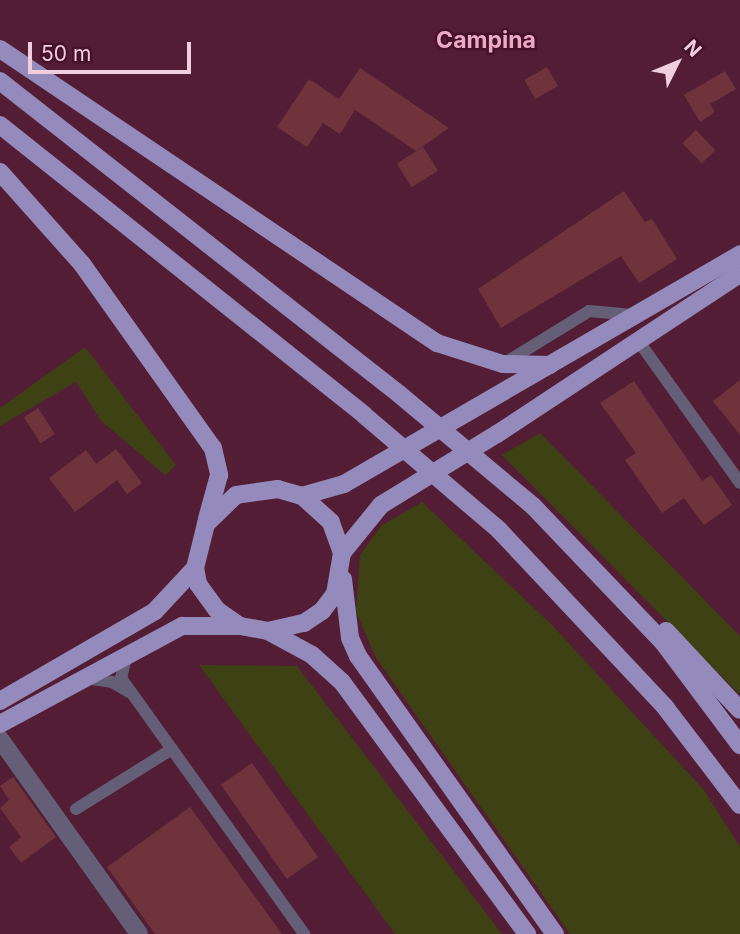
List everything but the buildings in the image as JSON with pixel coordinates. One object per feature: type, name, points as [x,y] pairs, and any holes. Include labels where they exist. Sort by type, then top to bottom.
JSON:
[{"type":"main road","points":[[0,49],[437,343],[503,364],[551,365]]},
{"type":"main road","points":[[0,81],[399,394],[533,506],[614,587],[663,642],[740,745]]},
{"type":"main road","points":[[0,125],[364,415],[499,530],[665,707],[740,805]]},
{"type":"main road","points":[[0,172],[82,264],[213,448],[219,475],[195,569],[206,598],[240,626]]},
{"type":"main road","points":[[199,545],[206,524],[236,495],[268,489],[302,496],[344,484],[740,254]]},
{"type":"main road","points":[[342,553],[381,505],[497,434],[637,339],[740,274]]},
{"type":"main road","points":[[302,496],[331,522],[342,553],[350,638],[358,656],[555,934]]},
{"type":"main road","points":[[0,701],[155,611],[195,569]]},
{"type":"main road","points":[[268,631],[304,623],[322,611],[342,573]]},
{"type":"main road","points":[[614,587],[664,628],[740,710]]},
{"type":"main road","points":[[0,724],[129,651],[182,626],[240,626],[268,631],[312,655],[342,682],[527,934]]},
{"type":"street","points":[[0,739],[139,934]]},
{"type":"lane","points":[[503,364],[589,310],[633,315]]},
{"type":"lane","points":[[637,339],[740,483]]},
{"type":"lane","points":[[129,651],[121,678],[304,934]]},
{"type":"lane","points":[[82,678],[112,682],[132,694]]},
{"type":"lane","points":[[76,809],[172,749]]},
{"type":"green space","points":[[85,347],[176,465],[165,475],[101,421],[76,382],[0,426],[0,408]]},
{"type":"green space","points":[[540,433],[740,636],[740,695],[502,455]]},
{"type":"green space","points":[[422,502],[552,625],[704,790],[740,847],[740,934],[570,934],[376,658],[356,612],[360,555],[382,525]]},
{"type":"green space","points":[[199,665],[297,666],[502,934],[395,934]]},
{"type":"district","name":"Campina","points":[[486,40]]}]
